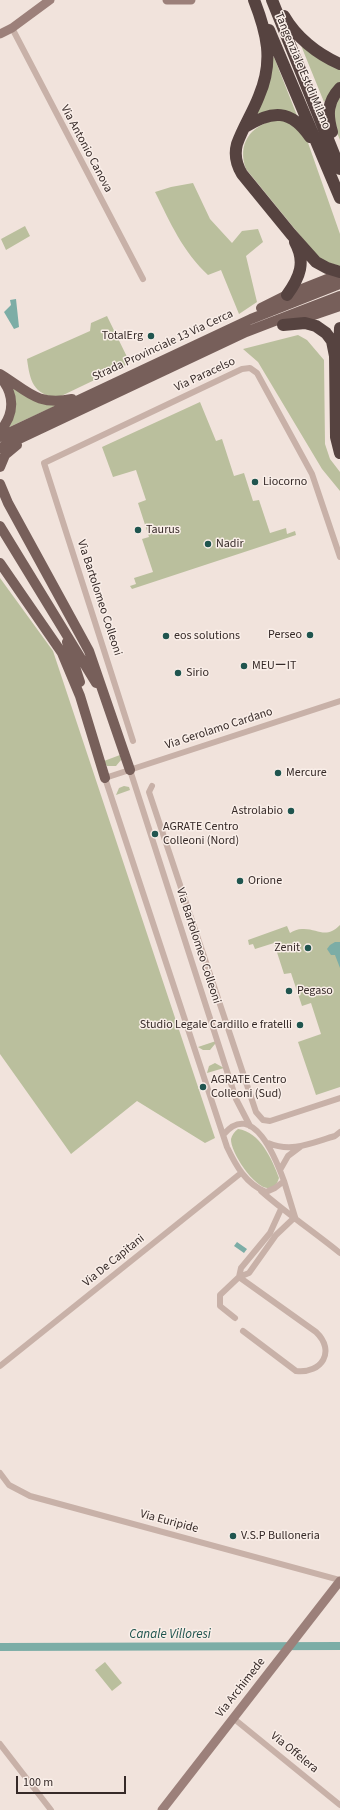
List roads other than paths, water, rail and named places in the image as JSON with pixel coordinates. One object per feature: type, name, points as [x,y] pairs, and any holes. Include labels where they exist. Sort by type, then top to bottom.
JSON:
[{"type":"highway","points":[[255,0],[265,27],[267,42],[266,72],[259,96],[236,148],[237,164],[242,174],[290,234],[318,264],[340,273]]},
{"type":"highway","name":"Tangenziale Est di Milano","points":[[255,0],[340,198]]},
{"type":"highway","points":[[273,0],[290,25],[303,39],[320,54],[340,64]]},
{"type":"highway","name":"Tangenziale Est di Milano","points":[[273,0],[340,169]]},
{"type":"highway","points":[[340,88],[332,99],[328,116],[340,154]]},
{"type":"highway","points":[[245,127],[261,118],[271,115],[285,116],[297,122],[312,140],[334,182]]},
{"type":"highway","points":[[287,295],[298,279],[302,264],[299,250],[290,234]]},
{"type":"highway","points":[[283,325],[301,323],[311,324],[323,330],[332,340],[335,356],[336,437],[340,453]]},
{"type":"highway","points":[[340,328],[340,401]]},
{"type":"main road","points":[[215,336],[287,295],[340,273]]},
{"type":"main road","name":"Strada Provinciale 13 Via Cerca","points":[[0,437],[272,310],[340,284]]},
{"type":"main road","name":"Strada Provinciale 13 Via Cerca","points":[[0,448],[246,332],[340,296]]},
{"type":"main road","points":[[199,354],[340,306]]},
{"type":"main road","points":[[0,374],[41,400],[58,402],[88,396]]},
{"type":"main road","points":[[0,377],[8,387],[12,401],[10,414],[0,431]]},
{"type":"main road","points":[[0,467],[8,451],[43,428]]},
{"type":"main road","points":[[0,484],[6,499],[92,656],[130,770]]},
{"type":"main road","points":[[0,526],[105,697]]},
{"type":"main road","points":[[0,563],[56,642],[80,696],[105,778]]},
{"type":"main road","points":[[57,619],[76,666],[79,679],[80,696]]},
{"type":"street","points":[[0,34],[12,28],[50,0]]},
{"type":"street","points":[[167,0],[191,0]]},
{"type":"street","name":"Via Antonio Canova","points":[[12,28],[143,279]]},
{"type":"street","name":"Via Paracelso","points":[[44,463],[242,369],[250,368],[257,373],[312,474],[340,557]]},
{"type":"street","name":"Via Bartolomeo Colleoni","points":[[44,463],[134,741]]},
{"type":"street","name":"Via Gerolamo Cardano","points":[[105,778],[340,701]]},
{"type":"street","name":"Via Bartolomeo Colleoni","points":[[130,770],[236,1099],[250,1126],[274,1153],[295,1217]]},
{"type":"street","points":[[105,778],[224,1134],[227,1147],[241,1173],[281,1209],[295,1217],[340,1253]]},
{"type":"street","name":"Via Bartolomeo Colleoni","points":[[152,786],[150,792],[152,799],[256,1112],[263,1120],[270,1121],[340,1098]]},
{"type":"street","points":[[224,1134],[229,1128],[238,1124],[242,1123],[250,1126]]},
{"type":"street","points":[[266,1143],[281,1148],[300,1147],[336,1136],[340,1132]]},
{"type":"street","points":[[280,1170],[288,1156],[300,1147]]},
{"type":"street","name":"Via De Capitani","points":[[0,1366],[241,1173]]},
{"type":"street","points":[[257,1188],[266,1192],[276,1188],[284,1181]]},
{"type":"street","points":[[240,1277],[241,1268],[270,1233],[281,1209]]},
{"type":"street","points":[[235,1318],[220,1306],[220,1295],[240,1277],[249,1273],[276,1235],[295,1217]]},
{"type":"street","points":[[240,1277],[316,1332],[323,1339],[326,1347],[326,1354],[318,1366],[311,1370],[304,1372],[296,1371],[243,1331]]},
{"type":"street","name":"Via Euripide","points":[[0,1474],[9,1485],[30,1496],[340,1580]]},
{"type":"street","name":"Via Archimede","points":[[162,1810],[340,1580]]},
{"type":"street","name":"Via Offelera","points":[[233,1718],[340,1805]]},
{"type":"street","points":[[0,1744],[52,1810]]},
{"type":"water","points":[[16,299],[19,327],[14,329],[4,312],[11,305],[10,300]]},
{"type":"water","points":[[335,942],[340,942],[340,968],[335,955],[331,955],[327,949]]},
{"type":"water","points":[[237,1242],[247,1249],[244,1253],[234,1246]]},
{"type":"waterway","name":"Canale Villoresi","points":[[0,1647],[340,1646]]},
{"type":"place","name":"TotalErg","points":[[151,336]]},
{"type":"place","name":"Liocorno","points":[[255,482]]},
{"type":"place","name":"Taurus","points":[[138,530]]},
{"type":"place","name":"Nadir","points":[[208,544]]},
{"type":"place","name":"Perseo","points":[[310,635]]},
{"type":"place","name":"eos solutions","points":[[166,636]]},
{"type":"place","name":"MEUーIT","points":[[244,666]]},
{"type":"place","name":"Sirio","points":[[178,673]]},
{"type":"place","name":"Mercure","points":[[278,773]]},
{"type":"place","name":"Astrolabio","points":[[291,811]]},
{"type":"place","name":"AGRATE Centro Colleoni (Nord)","points":[[155,834]]},
{"type":"place","name":"Orione","points":[[240,881]]},
{"type":"place","name":"Zenit","points":[[308,948]]},
{"type":"place","name":"Pegaso","points":[[289,991]]},
{"type":"place","name":"Studio Legale Cardillo e fratelli","points":[[300,1025]]},
{"type":"place","name":"AGRATE Centro Colleoni (Sud)","points":[[203,1087]]},
{"type":"place","name":"V.S.P Bulloneria","points":[[233,1536]]}]
